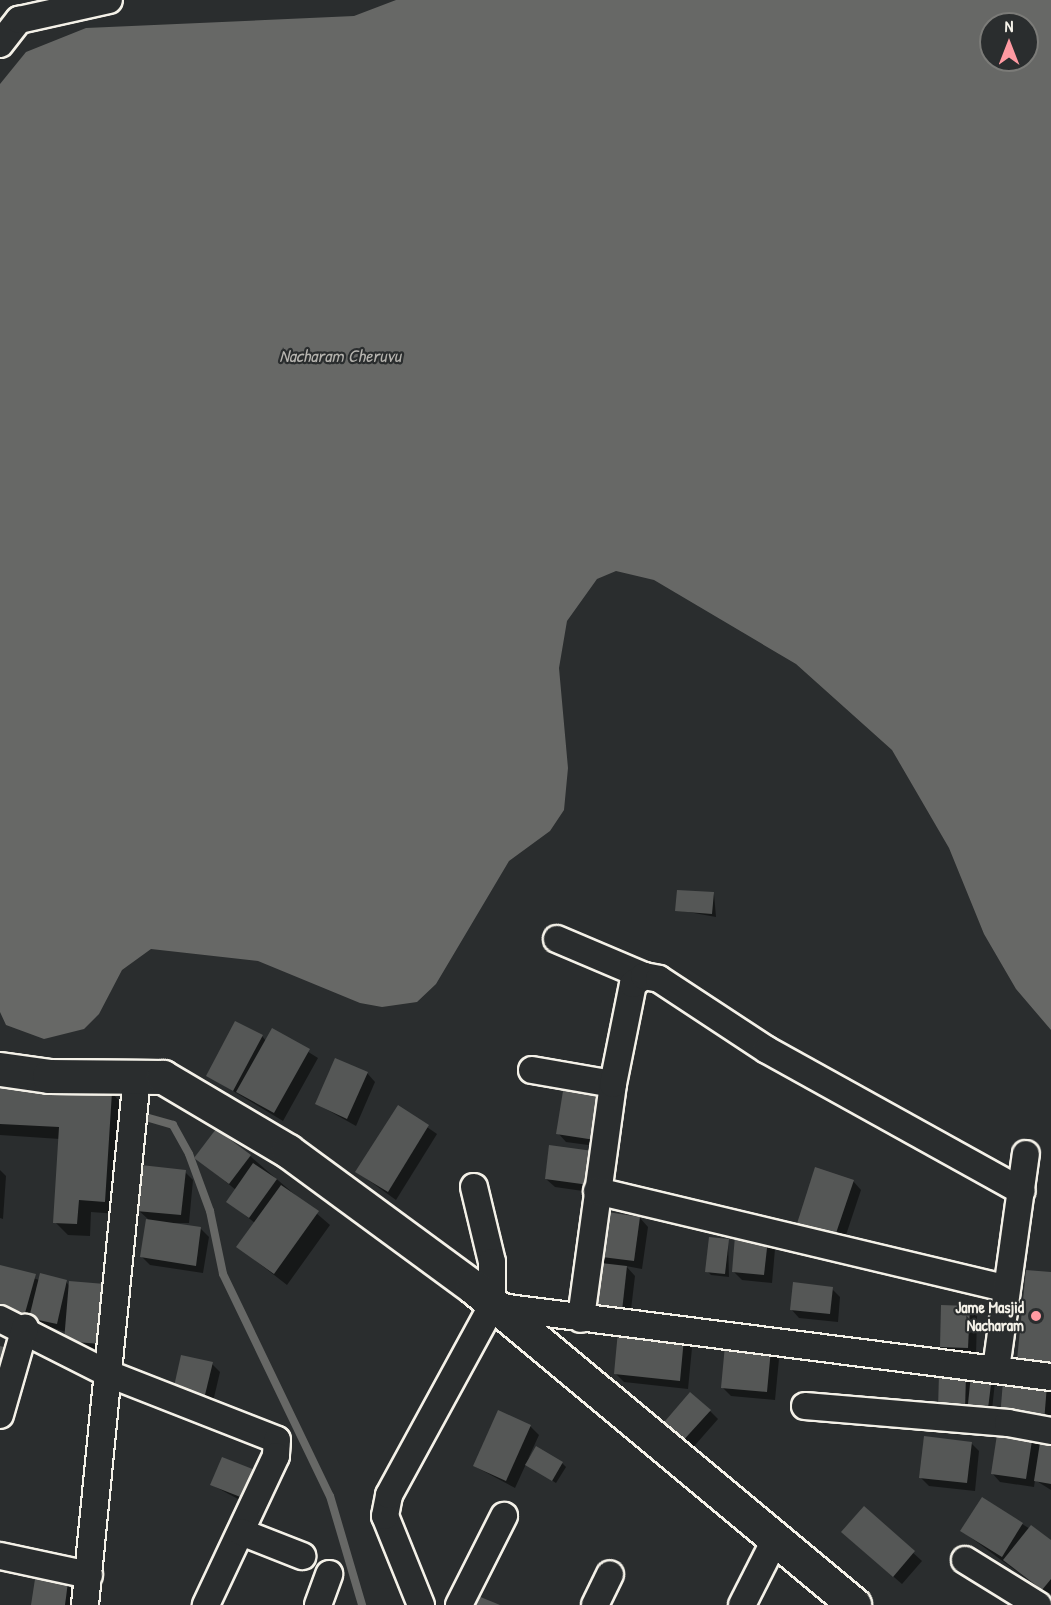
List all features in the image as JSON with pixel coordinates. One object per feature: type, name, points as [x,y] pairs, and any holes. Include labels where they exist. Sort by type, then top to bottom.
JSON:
[{"type":"street","points":[[0,44],[19,20],[109,0]]},
{"type":"street","points":[[557,939],[644,976],[658,979],[767,1050],[1021,1191]]},
{"type":"street","points":[[580,1319],[623,1013],[633,984],[644,976]]},
{"type":"street","points":[[0,1069],[163,1077],[288,1151],[492,1306],[774,1542],[854,1605]]},
{"type":"street","points":[[532,1070],[613,1084]]},
{"type":"street","points":[[85,1605],[137,1077]]},
{"type":"street","points":[[996,1369],[1004,1288],[1026,1154]]},
{"type":"street","points":[[421,1605],[385,1515],[389,1495],[492,1306],[492,1262],[474,1187]]},
{"type":"street","points":[[597,1191],[1004,1288]]},
{"type":"street","points":[[492,1306],[580,1319],[1051,1377]]},
{"type":"street","points":[[0,1319],[25,1328],[109,1374],[277,1440],[276,1456],[206,1605]]},
{"type":"street","points":[[0,1415],[25,1328]]},
{"type":"street","points":[[805,1406],[1008,1423],[1051,1431]]},
{"type":"street","points":[[459,1605],[504,1516]]},
{"type":"street","points":[[240,1532],[302,1556]]},
{"type":"street","points":[[742,1605],[774,1542]]},
{"type":"street","points":[[0,1556],[89,1575]]},
{"type":"street","points":[[965,1560],[1038,1605]]},
{"type":"street","points":[[318,1605],[329,1574]]},
{"type":"street","points":[[595,1605],[610,1574]]},
{"type":"water","name":"Nacharam Cheruvu","points":[[396,0],[1051,0],[1051,1030],[1016,989],[984,934],[949,848],[892,750],[796,664],[654,580],[616,571],[597,579],[567,621],[559,668],[568,768],[564,810],[550,831],[509,861],[436,984],[417,1002],[382,1007],[360,1003],[258,961],[151,949],[122,970],[99,1014],[84,1029],[44,1039],[6,1025],[0,1012],[0,84],[26,52],[86,28],[354,16]]},
{"type":"building","points":[[677,890],[714,892],[712,914],[675,911]]},
{"type":"building","points":[[235,1021],[263,1035],[233,1091],[206,1076]]},
{"type":"building","points":[[272,1028],[310,1049],[274,1113],[236,1092]]},
{"type":"building","points":[[335,1058],[368,1072],[347,1119],[315,1104]]},
{"type":"building","points":[[0,1085],[112,1092],[105,1202],[79,1200],[77,1224],[53,1223],[59,1127],[0,1124]]},
{"type":"building","points":[[564,1085],[603,1091],[595,1140],[556,1134]]},
{"type":"building","points":[[398,1105],[429,1125],[388,1192],[355,1172]]},
{"type":"building","points":[[216,1129],[251,1155],[229,1184],[194,1158]]},
{"type":"building","points":[[549,1145],[593,1151],[589,1185],[545,1179]]},
{"type":"building","points":[[253,1163],[277,1179],[249,1218],[226,1202]]},
{"type":"building","points":[[141,1165],[186,1170],[181,1215],[136,1211]]},
{"type":"building","points":[[815,1167],[854,1180],[832,1245],[794,1233]]},
{"type":"building","points":[[281,1185],[319,1211],[274,1274],[236,1247]]},
{"type":"building","points":[[601,1211],[640,1217],[634,1261],[594,1256]]},
{"type":"building","points":[[146,1219],[201,1227],[196,1266],[140,1257]]},
{"type":"building","points":[[735,1236],[768,1239],[764,1275],[732,1272]]},
{"type":"building","points":[[709,1237],[729,1239],[725,1274],[705,1272]]},
{"type":"building","points":[[592,1262],[627,1266],[622,1311],[587,1307]]},
{"type":"building","points":[[0,1265],[36,1274],[25,1313],[0,1306]]},
{"type":"building","name":"Jame Masjid Nacharam","points":[[1026,1270],[1051,1272],[1051,1363],[1017,1360]]},
{"type":"building","points":[[40,1273],[67,1280],[57,1324],[29,1318]]},
{"type":"building","points":[[69,1281],[105,1284],[100,1344],[64,1341]]},
{"type":"building","points":[[793,1282],[833,1287],[830,1314],[790,1310]]},
{"type":"building","points":[[941,1305],[970,1306],[968,1348],[940,1347]]},
{"type":"building","points":[[618,1331],[684,1338],[680,1381],[614,1374]]},
{"type":"building","points":[[725,1345],[771,1349],[767,1392],[721,1388]]},
{"type":"building","points":[[0,1346],[7,1348],[0,1370]]},
{"type":"building","points":[[181,1355],[213,1362],[204,1399],[173,1391]]},
{"type":"building","points":[[939,1373],[966,1374],[965,1411],[938,1410]]},
{"type":"building","points":[[971,1375],[992,1377],[987,1416],[967,1413]]},
{"type":"building","points":[[1003,1381],[1047,1385],[1044,1422],[1000,1418]]},
{"type":"building","points":[[690,1392],[711,1410],[680,1444],[660,1427]]},
{"type":"building","points":[[498,1410],[531,1425],[506,1481],[473,1466]]},
{"type":"building","points":[[998,1428],[1033,1434],[1026,1479],[991,1474]]},
{"type":"building","points":[[924,1436],[972,1442],[967,1483],[919,1478]]},
{"type":"building","points":[[1041,1436],[1051,1438],[1051,1484],[1034,1481]]},
{"type":"building","points":[[536,1446],[563,1462],[552,1481],[525,1465]]},
{"type":"building","points":[[222,1457],[255,1470],[243,1498],[210,1485]]},
{"type":"building","points":[[982,1497],[1023,1523],[1002,1557],[960,1531]]},
{"type":"building","points":[[864,1506],[915,1551],[893,1577],[841,1532]]},
{"type":"building","points":[[1031,1525],[1051,1540],[1051,1579],[1042,1590],[1003,1560]]},
{"type":"building","points":[[35,1579],[68,1582],[65,1605],[31,1605]]},
{"type":"building","points":[[478,1596],[500,1605],[474,1605]]},
{"type":"waterway","points":[[149,1118],[173,1125],[189,1154],[210,1211],[223,1274],[330,1496],[362,1605]]},
{"type":"place","name":"Jame Masjid Nacharam","points":[[1036,1316]]}]
